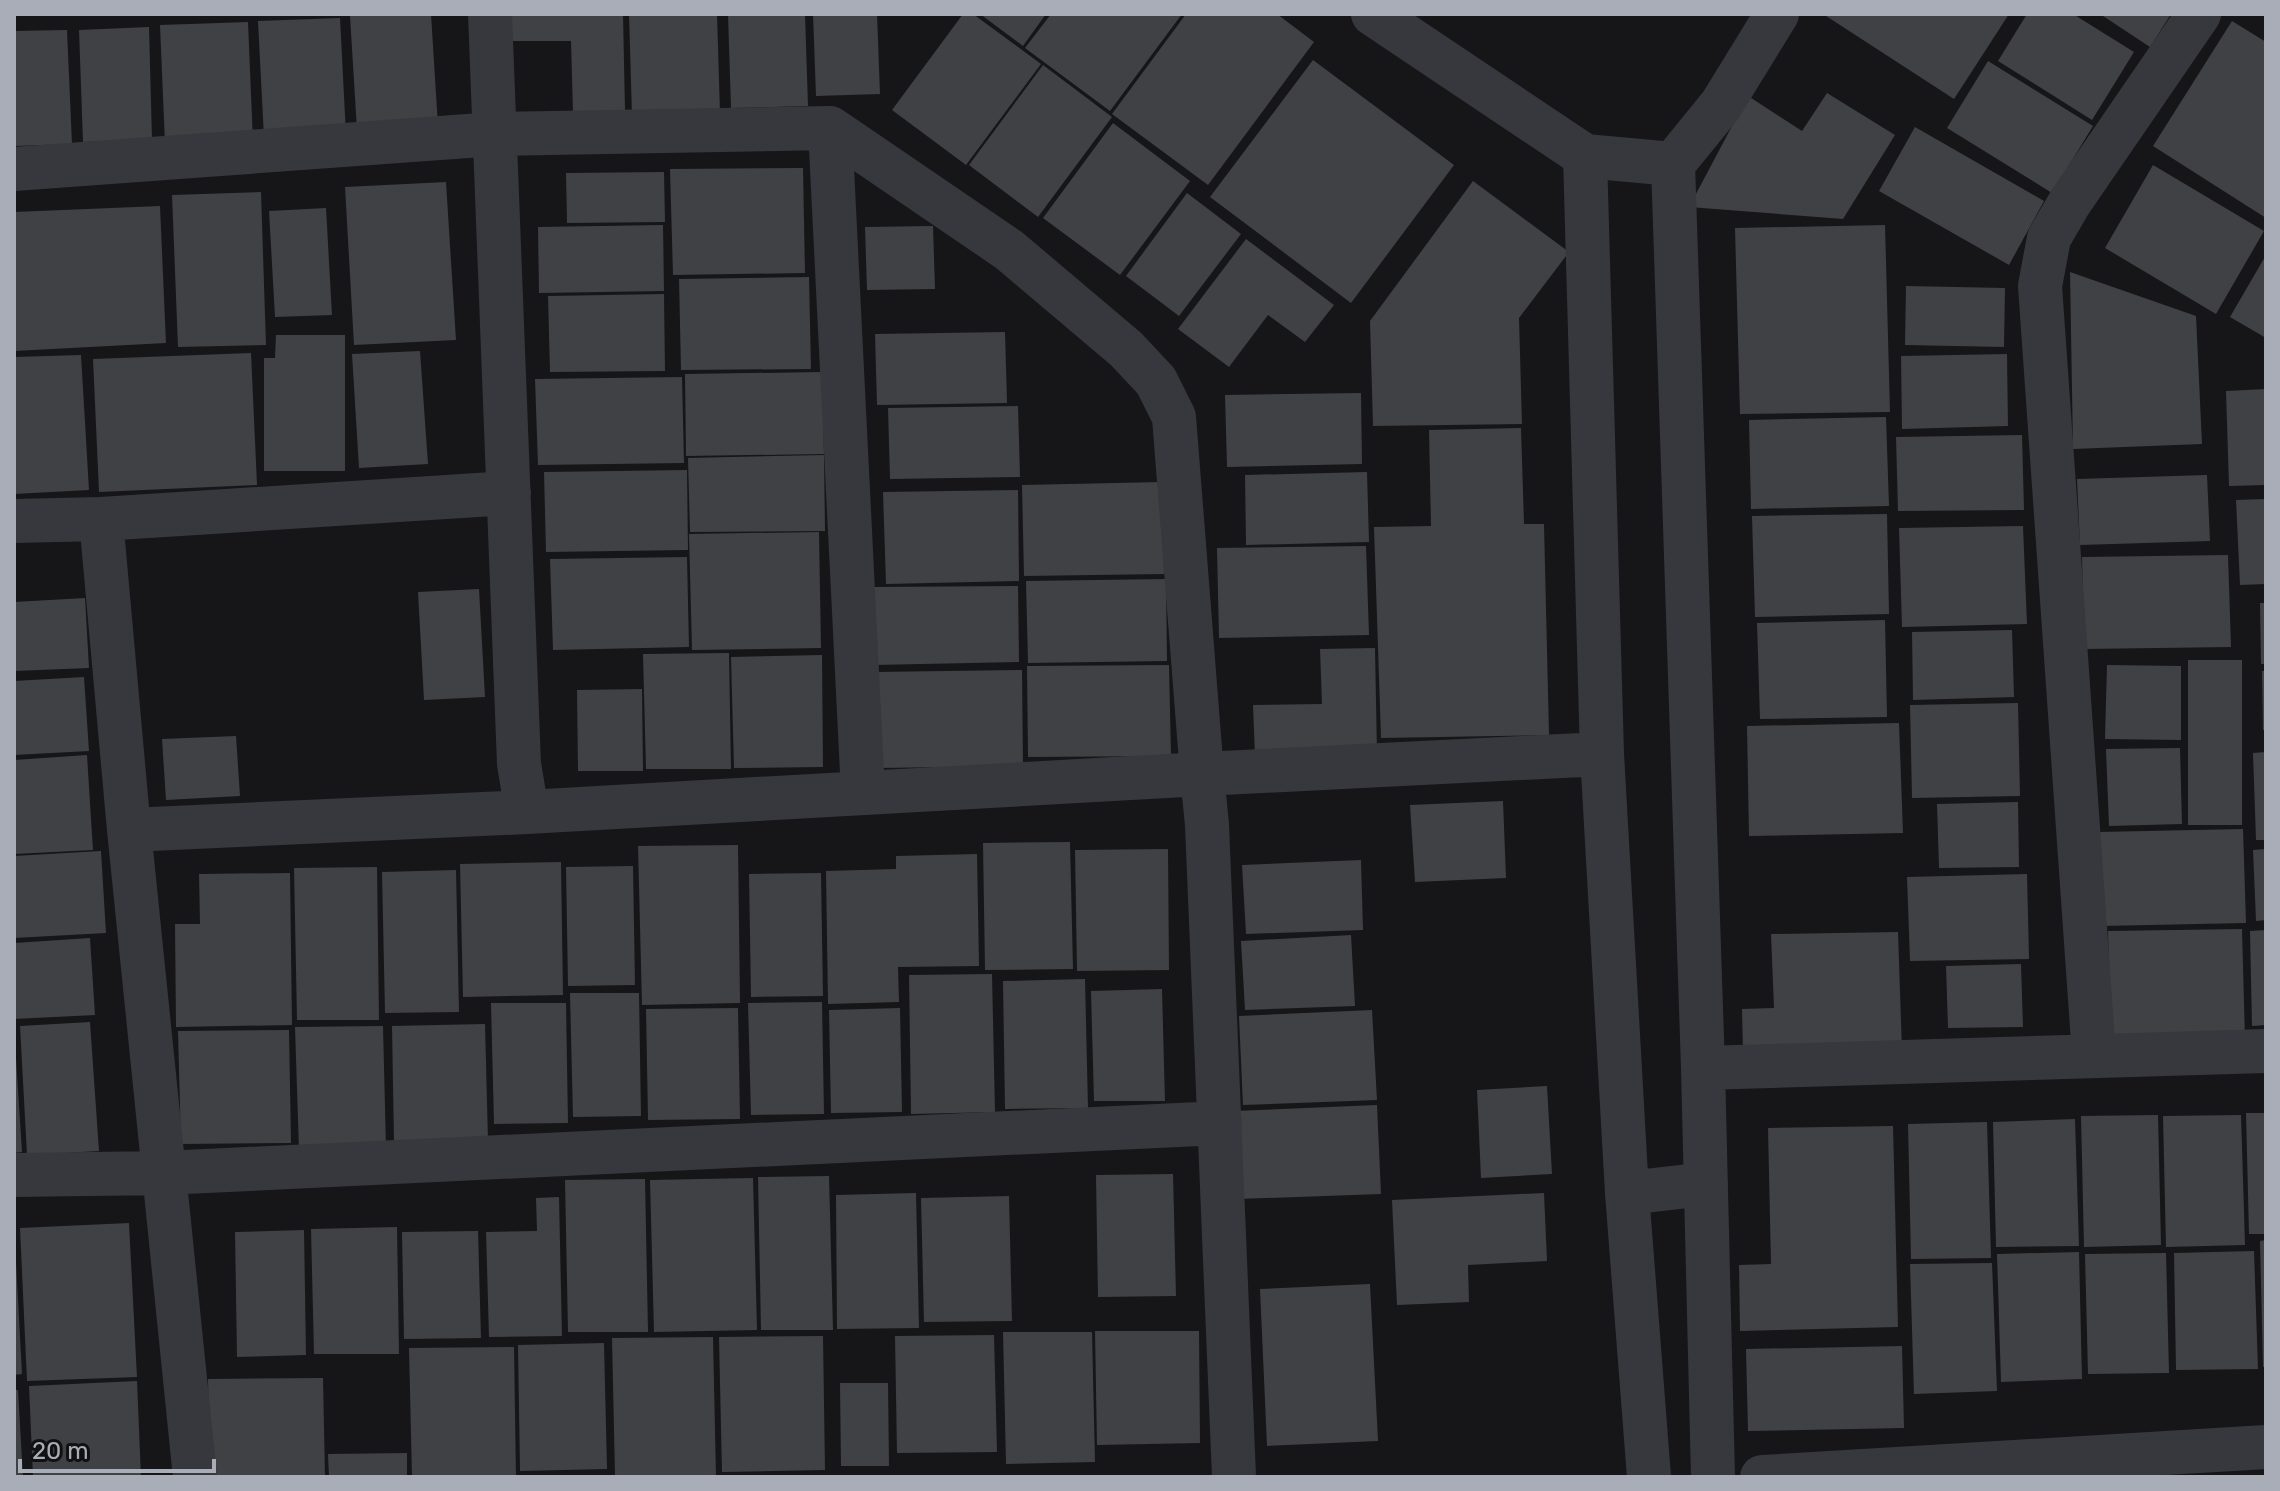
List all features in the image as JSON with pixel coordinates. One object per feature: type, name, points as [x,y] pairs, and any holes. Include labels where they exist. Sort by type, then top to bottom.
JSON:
[{"type":"street","points":[[490,14],[519,764],[527,812]]},
{"type":"street","points":[[1373,14],[1585,156],[1673,164]]},
{"type":"street","points":[[1713,1477],[1703,1068],[1673,164],[1721,105],[1777,14]]},
{"type":"street","points":[[2094,1056],[2040,286],[2049,238],[2070,202],[2199,14]]},
{"type":"street","points":[[830,128],[863,793]]},
{"type":"street","points":[[14,169],[495,134],[830,128],[1009,250],[1126,349],[1156,381],[1174,417],[1208,841],[1234,1477]]},
{"type":"street","points":[[1585,156],[1602,754],[1627,1193],[1649,1477]]},
{"type":"street","points":[[14,521],[101,519],[509,493]]},
{"type":"street","points":[[101,519],[129,830],[195,1477]]},
{"type":"street","points":[[129,830],[527,812],[1602,754]]},
{"type":"street","points":[[1703,1068],[2266,1051]]},
{"type":"street","points":[[14,1175],[163,1173],[1220,1123]]},
{"type":"street","points":[[1627,1193],[1706,1184]]},
{"type":"street","points":[[1762,1477],[2077,1468],[2266,1447]]},
{"type":"building","points":[[431,14],[438,126],[357,130],[350,16]]},
{"type":"building","points":[[511,14],[623,14],[625,111],[573,113],[571,41],[511,41]]},
{"type":"building","points":[[629,14],[717,14],[720,113],[632,116]]},
{"type":"building","points":[[728,14],[805,14],[808,106],[731,108]]},
{"type":"building","points":[[813,14],[877,14],[880,94],[816,96]]},
{"type":"building","points":[[963,14],[973,14],[1041,64],[966,165],[892,110]]},
{"type":"building","points":[[980,14],[1046,14],[1023,46]]},
{"type":"building","points":[[1051,14],[1182,14],[1110,111],[1025,48]]},
{"type":"building","points":[[1186,14],[1277,14],[1314,42],[1208,185],[1112,114]]},
{"type":"building","points":[[1823,14],[2009,14],[1954,99]]},
{"type":"building","points":[[2027,14],[2073,14],[2134,52],[2092,120],[1998,61]]},
{"type":"building","points":[[2100,14],[2171,14],[2150,47]]},
{"type":"building","points":[[340,18],[346,135],[264,138],[258,21]]},
{"type":"building","points":[[2232,21],[2266,42],[2266,218],[2153,146]]},
{"type":"building","points":[[248,22],[253,142],[165,144],[160,25]]},
{"type":"building","points":[[149,27],[152,140],[83,142],[79,30]]},
{"type":"building","points":[[67,30],[72,144],[14,146],[14,31]]},
{"type":"building","points":[[1313,60],[1454,165],[1351,303],[1210,197]]},
{"type":"building","points":[[1988,61],[2093,126],[2052,193],[1947,128]]},
{"type":"building","points":[[1043,65],[1112,117],[1038,217],[969,165]]},
{"type":"building","points":[[1827,93],[1895,135],[1843,219],[1689,207],[1748,96],[1802,131]]},
{"type":"building","points":[[1113,123],[1190,181],[1120,275],[1043,218]]},
{"type":"building","points":[[1915,127],[2044,201],[2009,265],[1879,191]]},
{"type":"building","points":[[2153,165],[2264,231],[2216,314],[2105,248]]},
{"type":"building","points":[[803,168],[805,273],[673,275],[670,169]]},
{"type":"building","points":[[664,172],[665,222],[567,223],[566,173]]},
{"type":"building","points":[[1473,181],[1569,252],[1519,318],[1522,424],[1373,426],[1370,321]]},
{"type":"building","points":[[446,182],[456,340],[354,345],[345,187]]},
{"type":"building","points":[[261,192],[266,345],[178,347],[172,195]]},
{"type":"building","points":[[1187,193],[1241,234],[1179,316],[1126,276]]},
{"type":"building","points":[[160,206],[166,343],[14,351],[14,212]]},
{"type":"building","points":[[326,208],[332,315],[275,317],[269,211]]},
{"type":"building","points":[[663,225],[664,291],[539,293],[538,227]]},
{"type":"building","points":[[1885,225],[1890,412],[1740,414],[1735,228]]},
{"type":"building","points":[[933,226],[935,289],[867,290],[865,227]]},
{"type":"building","points":[[1246,239],[1334,305],[1305,342],[1268,315],[1229,367],[1178,329]]},
{"type":"building","points":[[2266,255],[2266,338],[2230,317]]},
{"type":"building","points":[[2070,272],[2196,316],[2202,444],[2073,449]]},
{"type":"building","points":[[809,277],[811,369],[681,370],[679,279]]},
{"type":"building","points":[[1906,286],[2005,288],[2004,347],[1905,345]]},
{"type":"building","points":[[664,294],[665,371],[550,372],[548,296]]},
{"type":"building","points":[[1005,332],[1007,403],[877,405],[875,334]]},
{"type":"building","points":[[276,335],[345,335],[345,471],[264,471],[264,358],[275,358]]},
{"type":"building","points":[[420,351],[428,464],[359,468],[352,354]]},
{"type":"building","points":[[251,353],[257,485],[99,492],[93,359]]},
{"type":"building","points":[[2007,354],[2008,426],[1902,429],[1901,356]]},
{"type":"building","points":[[81,355],[89,490],[14,494],[14,357]]},
{"type":"building","points":[[822,372],[824,454],[686,456],[685,374]]},
{"type":"building","points":[[682,377],[684,463],[538,465],[535,379]]},
{"type":"building","points":[[2266,389],[2266,485],[2229,486],[2226,391]]},
{"type":"building","points":[[1361,393],[1362,464],[1227,467],[1225,395]]},
{"type":"building","points":[[1018,406],[1020,477],[890,479],[888,408]]},
{"type":"building","points":[[1886,417],[1889,506],[1751,509],[1749,420]]},
{"type":"building","points":[[1521,428],[1524,524],[1544,524],[1549,735],[1381,738],[1374,527],[1431,526],[1429,430]]},
{"type":"building","points":[[2022,435],[2024,510],[1898,511],[1896,437]]},
{"type":"building","points":[[824,455],[825,531],[690,532],[688,458]]},
{"type":"building","points":[[687,470],[688,550],[546,552],[544,472]]},
{"type":"building","points":[[1367,472],[1369,542],[1246,545],[1245,475]]},
{"type":"building","points":[[2207,475],[2210,541],[2080,545],[2077,479]]},
{"type":"building","points":[[1163,482],[1164,574],[1024,576],[1022,485]]},
{"type":"building","points":[[1018,490],[1019,581],[886,584],[883,492]]},
{"type":"building","points":[[2266,499],[2266,584],[2240,585],[2236,500]]},
{"type":"building","points":[[1887,514],[1889,614],[1755,617],[1752,516]]},
{"type":"building","points":[[2023,526],[2027,624],[1902,627],[1899,528]]},
{"type":"building","points":[[819,532],[821,648],[692,650],[689,534]]},
{"type":"building","points":[[1366,546],[1369,635],[1219,638],[1217,548]]},
{"type":"building","points":[[2228,555],[2231,647],[2084,649],[2082,557]]},
{"type":"building","points":[[687,557],[689,647],[553,650],[550,559]]},
{"type":"building","points":[[1166,579],[1167,661],[1028,663],[1026,581]]},
{"type":"building","points":[[1018,586],[1019,662],[874,665],[873,587]]},
{"type":"building","points":[[479,589],[485,697],[424,700],[418,592]]},
{"type":"building","points":[[85,598],[89,668],[14,671],[14,602]]},
{"type":"building","points":[[2260,603],[2266,603],[2266,664],[2261,664]]},
{"type":"building","points":[[1885,620],[1887,717],[1760,719],[1757,623]]},
{"type":"building","points":[[2012,630],[2014,697],[1913,700],[1912,632]]},
{"type":"building","points":[[1375,648],[1377,754],[1255,756],[1253,705],[1322,704],[1320,649]]},
{"type":"building","points":[[729,653],[731,769],[646,769],[643,654]]},
{"type":"building","points":[[822,655],[823,767],[734,768],[731,657]]},
{"type":"building","points":[[2188,660],[2242,660],[2242,825],[2188,825]]},
{"type":"building","points":[[1169,665],[1171,756],[1028,757],[1027,666]]},
{"type":"building","points":[[2107,665],[2181,666],[2181,740],[2105,739]]},
{"type":"building","points":[[1022,670],[1023,766],[878,768],[875,672]]},
{"type":"building","points":[[2262,671],[2266,671],[2266,730],[2263,730]]},
{"type":"building","points":[[84,677],[89,751],[14,755],[14,681]]},
{"type":"building","points":[[642,689],[643,771],[578,771],[577,690]]},
{"type":"building","points":[[2018,703],[2020,796],[1912,798],[1910,705]]},
{"type":"building","points":[[1899,723],[1903,833],[1749,836],[1747,726]]},
{"type":"building","points":[[236,736],[240,796],[166,800],[162,739]]},
{"type":"building","points":[[2180,748],[2182,824],[2109,826],[2106,749]]},
{"type":"building","points":[[2266,752],[2266,840],[2256,840],[2253,753]]},
{"type":"building","points":[[87,755],[93,850],[14,854],[14,760]]},
{"type":"building","points":[[1503,801],[1506,878],[1415,882],[1410,805]]},
{"type":"building","points":[[2018,802],[2019,867],[1939,868],[1937,804]]},
{"type":"building","points":[[2243,829],[2246,923],[2101,926],[2098,832]]},
{"type":"building","points":[[1070,842],[1073,969],[985,970],[983,843]]},
{"type":"building","points":[[738,845],[740,1003],[642,1005],[638,846]]},
{"type":"building","points":[[1168,849],[1169,970],[1077,971],[1075,850]]},
{"type":"building","points":[[2266,849],[2266,920],[2256,921],[2253,850]]},
{"type":"building","points":[[101,851],[106,933],[14,938],[14,856]]},
{"type":"building","points":[[977,854],[979,966],[898,967],[899,1002],[828,1004],[826,871],[896,869],[896,856]]},
{"type":"building","points":[[1361,860],[1363,930],[1246,934],[1242,865]]},
{"type":"building","points":[[561,862],[563,995],[463,997],[460,864]]},
{"type":"building","points":[[633,866],[635,985],[568,986],[566,867]]},
{"type":"building","points":[[377,867],[379,1020],[297,1020],[294,868]]},
{"type":"building","points":[[456,870],[459,1012],[385,1013],[382,872]]},
{"type":"building","points":[[290,873],[292,1025],[176,1027],[175,924],[200,924],[199,874]]},
{"type":"building","points":[[821,873],[823,996],[751,997],[749,874]]},
{"type":"building","points":[[2027,874],[2029,959],[1910,961],[1907,877]]},
{"type":"building","points":[[2242,929],[2245,1039],[2111,1041],[2108,931]]},
{"type":"building","points":[[2266,930],[2266,1025],[2252,1026],[2250,931]]},
{"type":"building","points":[[1898,932],[1902,1051],[1743,1054],[1742,1009],[1774,1008],[1771,934]]},
{"type":"building","points":[[1351,935],[1355,1006],[1245,1010],[1241,941]]},
{"type":"building","points":[[90,938],[95,1015],[14,1019],[14,943]]},
{"type":"building","points":[[2021,964],[2023,1027],[1948,1028],[1946,966]]},
{"type":"building","points":[[992,974],[995,1112],[911,1114],[909,975]]},
{"type":"building","points":[[1085,979],[1088,1108],[1005,1109],[1003,981]]},
{"type":"building","points":[[1162,989],[1165,1101],[1094,1101],[1091,991]]},
{"type":"building","points":[[570,993],[639,993],[641,1116],[573,1117]]},
{"type":"building","points":[[822,1002],[824,1114],[751,1115],[748,1003]]},
{"type":"building","points":[[491,1003],[566,1003],[568,1123],[494,1124]]},
{"type":"building","points":[[738,1008],[740,1119],[648,1120],[646,1009]]},
{"type":"building","points":[[900,1008],[902,1112],[831,1113],[829,1010]]},
{"type":"building","points":[[1372,1010],[1377,1100],[1243,1105],[1239,1016]]},
{"type":"building","points":[[90,1022],[99,1151],[27,1155],[20,1026]]},
{"type":"building","points":[[485,1024],[488,1141],[394,1142],[392,1026]]},
{"type":"building","points":[[383,1026],[386,1148],[299,1150],[295,1027]]},
{"type":"building","points":[[289,1030],[291,1143],[181,1144],[178,1031]]},
{"type":"building","points":[[14,1058],[22,1152],[14,1153]]},
{"type":"building","points":[[1547,1086],[1552,1174],[1481,1178],[1477,1090]]},
{"type":"building","points":[[1377,1105],[1381,1194],[1238,1199],[1234,1111]]},
{"type":"building","points":[[2246,1113],[2266,1113],[2266,1234],[2249,1234]]},
{"type":"building","points":[[2158,1115],[2161,1245],[2084,1247],[2081,1116]]},
{"type":"building","points":[[2241,1115],[2245,1245],[2166,1247],[2163,1116]]},
{"type":"building","points":[[2075,1119],[2079,1246],[1996,1247],[1993,1122]]},
{"type":"building","points":[[1987,1122],[1991,1258],[1911,1259],[1908,1124]]},
{"type":"building","points":[[1893,1126],[1898,1327],[1740,1331],[1739,1265],[1771,1264],[1768,1128]]},
{"type":"building","points":[[1173,1174],[1176,1296],[1098,1297],[1096,1175]]},
{"type":"building","points":[[829,1176],[833,1330],[761,1330],[758,1177]]},
{"type":"building","points":[[753,1178],[757,1330],[654,1332],[650,1180]]},
{"type":"building","points":[[645,1179],[648,1332],[568,1332],[565,1180]]},
{"type":"building","points":[[916,1193],[919,1328],[837,1329],[836,1195]]},
{"type":"building","points":[[1544,1193],[1547,1261],[1468,1265],[1469,1302],[1397,1305],[1392,1200]]},
{"type":"building","points":[[1009,1196],[1012,1321],[924,1322],[921,1198]]},
{"type":"building","points":[[559,1197],[562,1336],[489,1337],[486,1232],[537,1231],[536,1198]]},
{"type":"building","points":[[129,1223],[137,1377],[27,1381],[20,1228]]},
{"type":"building","points":[[397,1227],[399,1354],[314,1354],[311,1229]]},
{"type":"building","points":[[304,1230],[306,1355],[237,1357],[235,1232]]},
{"type":"building","points":[[478,1231],[481,1338],[404,1339],[402,1232]]},
{"type":"building","points":[[2266,1240],[2266,1367],[2263,1367],[2260,1241]]},
{"type":"building","points":[[2254,1251],[2258,1369],[2176,1370],[2174,1253]]},
{"type":"building","points":[[2079,1252],[2082,1379],[2001,1382],[1997,1254]]},
{"type":"building","points":[[2166,1253],[2169,1373],[2088,1374],[2085,1254]]},
{"type":"building","points":[[14,1262],[22,1374],[14,1375]]},
{"type":"building","points":[[1992,1263],[1997,1391],[1914,1394],[1910,1264]]},
{"type":"building","points":[[1370,1284],[1378,1441],[1267,1446],[1260,1289]]},
{"type":"building","points":[[1095,1331],[1199,1331],[1200,1443],[1097,1445]]},
{"type":"building","points":[[1003,1332],[1092,1332],[1095,1462],[1006,1464]]},
{"type":"building","points":[[994,1335],[997,1452],[897,1453],[895,1336]]},
{"type":"building","points":[[823,1336],[825,1470],[722,1472],[719,1337]]},
{"type":"building","points":[[713,1337],[716,1477],[615,1477],[612,1338]]},
{"type":"building","points":[[604,1343],[607,1469],[520,1471],[518,1345]]},
{"type":"building","points":[[1902,1346],[1904,1428],[1748,1431],[1746,1349]]},
{"type":"building","points":[[514,1347],[516,1477],[412,1477],[409,1348]]},
{"type":"building","points":[[323,1378],[325,1477],[210,1477],[208,1379]]},
{"type":"building","points":[[137,1381],[141,1477],[33,1477],[29,1386]]},
{"type":"building","points":[[840,1383],[888,1383],[889,1466],[841,1466]]},
{"type":"building","points":[[14,1390],[18,1390],[23,1477],[14,1477]]},
{"type":"building","points":[[407,1453],[407,1477],[329,1477],[328,1454]]}]
